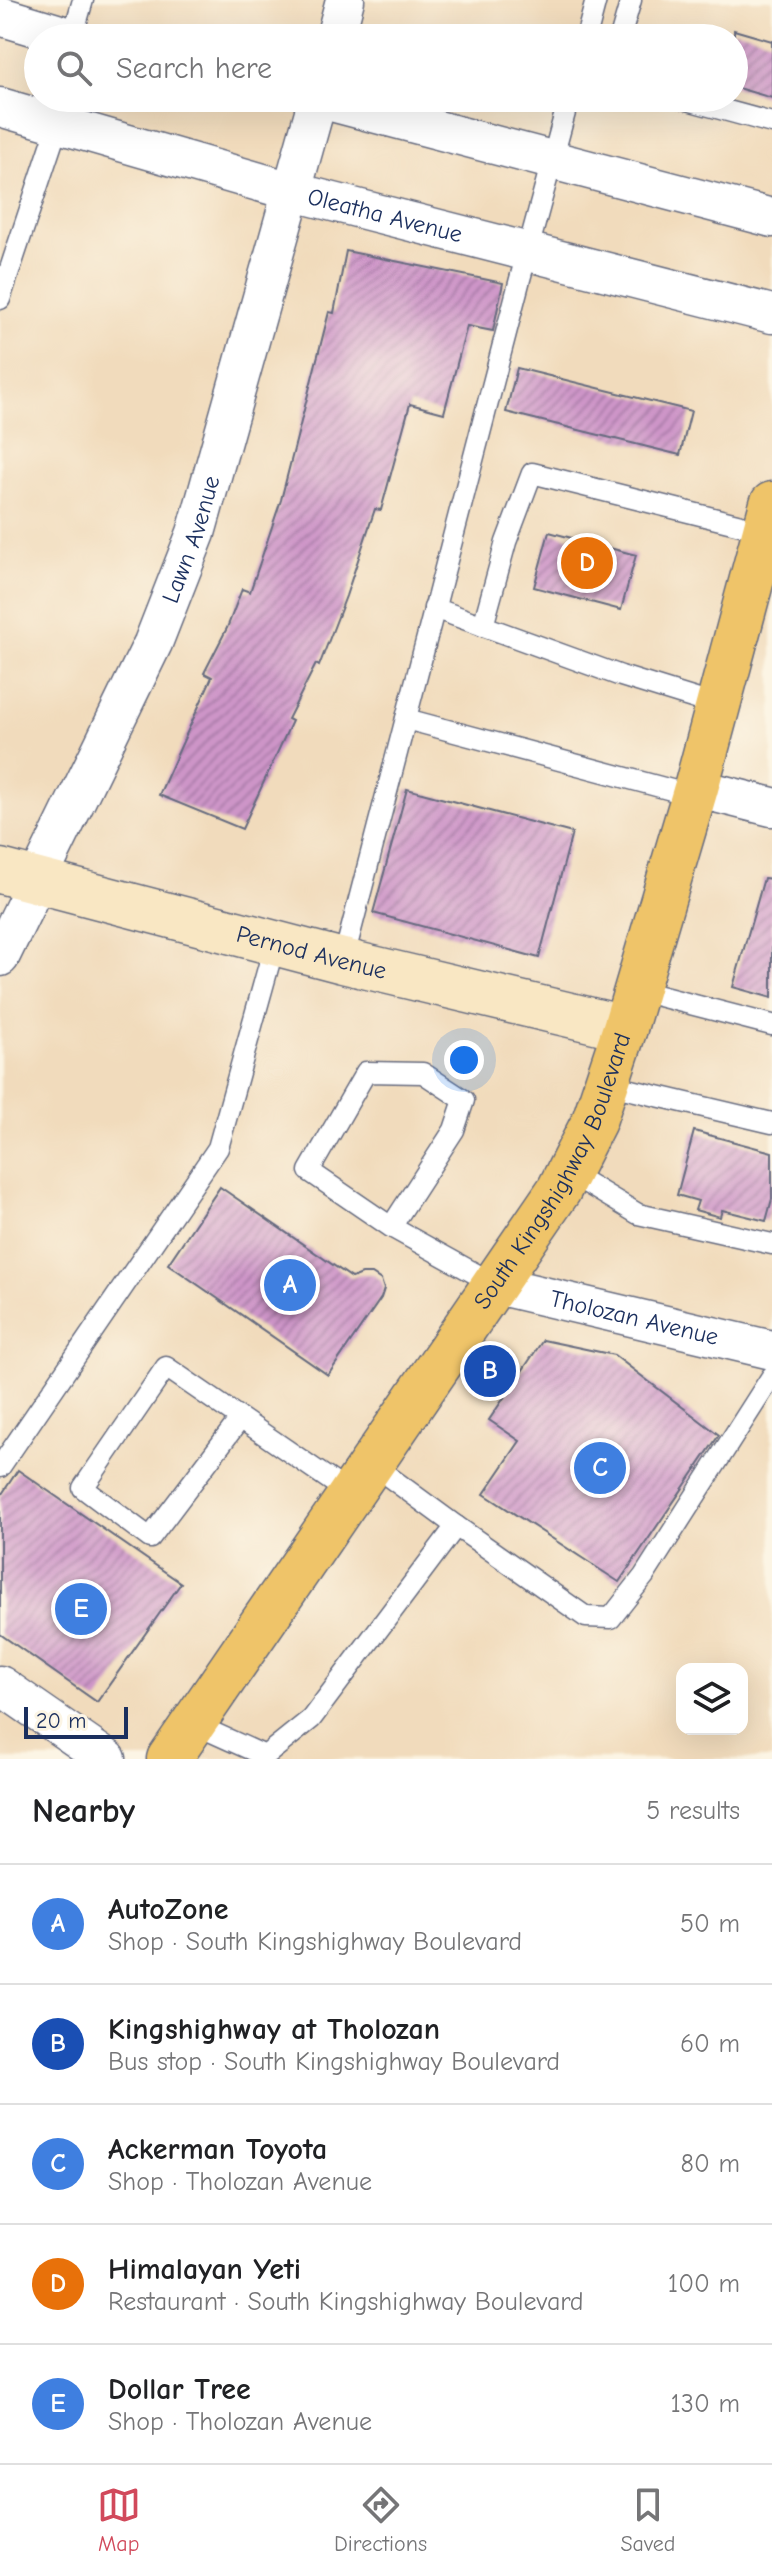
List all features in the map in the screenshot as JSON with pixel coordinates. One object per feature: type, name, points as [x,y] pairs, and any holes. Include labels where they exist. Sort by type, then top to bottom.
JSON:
[{"type":"main road","name":"South Kingshighway Boulevard","points":[[169,1759],[496,1285],[559,1190],[594,1121],[695,792],[768,518]]},
{"type":"street","points":[[339,24],[345,0]]},
{"type":"street","points":[[0,16],[26,24]]},
{"type":"street","name":"Oleatha Avenue","points":[[0,107],[294,192],[772,314]]},
{"type":"street","name":"Lawn Avenue","points":[[0,957],[19,875],[153,643],[196,533],[294,192],[314,112]]},
{"type":"street","points":[[371,112],[772,218]]},
{"type":"street","points":[[695,792],[772,807]]},
{"type":"street","name":"Pernod Avenue","points":[[19,875],[343,961],[630,1009]]},
{"type":"street","name":"Tholozan Avenue","points":[[496,1285],[772,1350]]},
{"type":"street","points":[[0,1685],[107,1759]]},
{"type":"lane","points":[[76,24],[83,0]]},
{"type":"lane","points":[[590,24],[596,0]]},
{"type":"lane","points":[[624,24],[631,0]]},
{"type":"lane","points":[[343,961],[565,112]]},
{"type":"lane","points":[[730,112],[772,123]]},
{"type":"lane","points":[[0,299],[58,125]]},
{"type":"lane","points":[[483,626],[506,542],[532,473],[768,518]]},
{"type":"lane","points":[[434,608],[621,676],[718,706]]},
{"type":"lane","points":[[406,719],[695,792]]},
{"type":"lane","points":[[0,1467],[218,1148],[275,943]]},
{"type":"lane","points":[[630,1009],[772,1025]]},
{"type":"lane","points":[[391,1227],[454,1130],[464,1100],[423,1073],[366,1072],[309,1171],[391,1227],[496,1285]]},
{"type":"lane","points":[[606,1084],[772,1123]]},
{"type":"lane","points":[[568,1172],[638,1214],[772,1244]]},
{"type":"lane","points":[[240,1419],[150,1538],[83,1488],[166,1367],[240,1419],[456,1526],[586,1617],[611,1618],[644,1576],[772,1376]]},
{"type":"lane","points":[[194,1724],[265,1756],[311,1719],[456,1526]]},
{"type":"building","points":[[748,34],[772,41],[772,98],[748,91]]},
{"type":"building","points":[[346,251],[503,283],[493,331],[467,326],[444,413],[410,404],[381,510],[375,509],[319,666],[316,664],[288,719],[292,721],[242,829],[159,795],[212,677],[204,673],[227,628],[242,589],[250,592],[281,500],[329,312],[334,313]]},
{"type":"building","points":[[517,368],[691,411],[680,455],[506,412]]},
{"type":"building","points":[[549,532],[636,555],[621,610],[534,587]]},
{"type":"building","points":[[407,789],[572,833],[539,958],[373,913]]},
{"type":"building","points":[[764,878],[772,879],[772,998],[733,987]]},
{"type":"building","points":[[694,1131],[772,1152],[772,1199],[766,1221],[722,1210],[720,1217],[695,1210],[698,1201],[677,1195]]},
{"type":"building","points":[[220,1187],[352,1278],[372,1274],[381,1280],[384,1289],[381,1298],[328,1375],[168,1264]]},
{"type":"building","points":[[543,1340],[614,1355],[719,1435],[619,1582],[484,1494],[520,1441],[489,1420]]},
{"type":"building","points":[[18,1470],[181,1583],[97,1702],[0,1634],[0,1497]]},
{"type":"place","name":"Himalayan Yeti","points":[[587,563]]},
{"type":"place","name":"AutoZone","points":[[290,1285]]},
{"type":"place","name":"Kingshighway at Tholozan","points":[[490,1371]]},
{"type":"place","name":"Ackerman Toyota","points":[[600,1468]]},
{"type":"place","name":"Dollar Tree","points":[[81,1609]]}]
